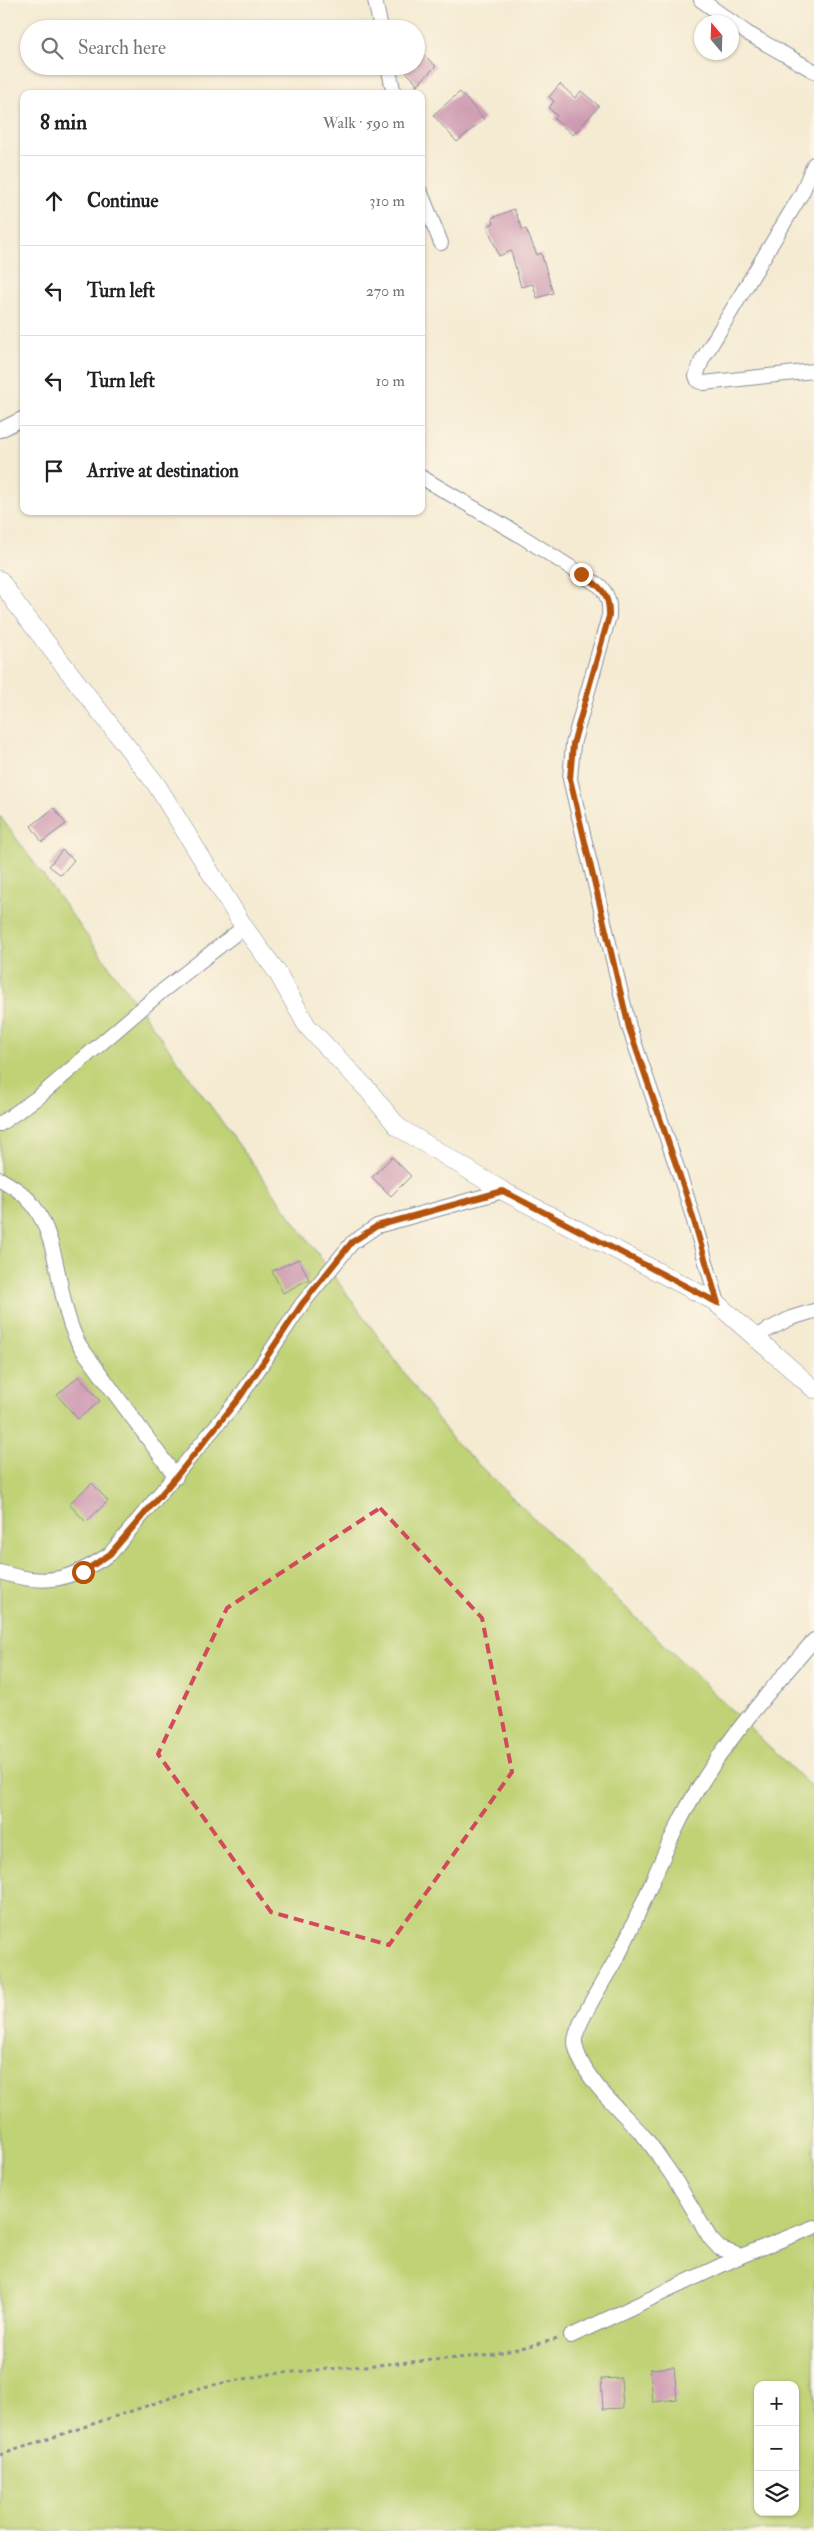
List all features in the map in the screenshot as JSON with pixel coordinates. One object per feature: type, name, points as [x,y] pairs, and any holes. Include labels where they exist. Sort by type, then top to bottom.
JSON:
[{"type":"street","points":[[375,0],[379,20]]},
{"type":"street","points":[[702,0],[747,33],[814,71]]},
{"type":"street","points":[[390,75],[393,90]]},
{"type":"street","points":[[814,164],[797,201],[702,360],[696,376],[698,381],[710,382],[814,371]]},
{"type":"street","points":[[425,203],[441,243]]},
{"type":"street","points":[[0,430],[20,420]]},
{"type":"street","points":[[425,479],[518,534],[600,586],[606,593],[610,604],[609,616],[573,744],[570,779],[629,1028],[686,1194],[718,1303]]},
{"type":"street","points":[[0,580],[17,605],[156,784],[244,927],[277,972],[307,1026],[368,1090],[398,1126],[503,1191],[718,1303],[814,1389]]},
{"type":"street","points":[[0,1124],[41,1095],[161,992],[244,927]]},
{"type":"street","points":[[0,1179],[18,1190],[33,1205],[42,1222],[58,1275],[72,1333],[176,1477]]},
{"type":"street","points":[[0,1572],[23,1579],[52,1580],[83,1572],[110,1554],[176,1477],[240,1397],[302,1304],[352,1242],[377,1226],[503,1191]]},
{"type":"street","points":[[754,1337],[791,1318],[814,1311]]},
{"type":"street","points":[[741,2256],[719,2248],[710,2238],[664,2163],[642,2135],[612,2103],[589,2073],[578,2054],[575,2042],[578,2028],[618,1955],[674,1834],[703,1779],[753,1710],[814,1640]]},
{"type":"street","points":[[571,2336],[741,2256],[814,2226]]},
{"type":"path","points":[[0,2455],[154,2403],[222,2383],[270,2374],[492,2355],[571,2336]]},
{"type":"highlighted area","points":[[380,1508],[482,1618],[512,1772],[389,1945],[271,1912],[158,1754],[227,1608]]},
{"type":"green space","points":[[0,816],[453,1440],[814,1790],[814,2531],[0,2531]]},
{"type":"building","points":[[425,57],[436,66],[416,86],[416,82],[409,75],[425,75]]},
{"type":"building","points":[[560,84],[575,98],[581,91],[599,106],[573,135],[554,119],[557,116],[549,108],[554,101],[549,97]]},
{"type":"building","points":[[460,92],[484,119],[457,142],[433,115]]},
{"type":"building","points":[[514,209],[523,230],[526,229],[537,255],[541,253],[553,293],[537,298],[533,284],[521,287],[511,251],[499,256],[487,226],[494,223],[492,218]]},
{"type":"building","points":[[54,808],[66,824],[42,842],[31,826]]},
{"type":"building","points":[[62,850],[74,860],[61,875],[49,866]]},
{"type":"building","points":[[392,1157],[411,1176],[391,1196],[372,1177]]},
{"type":"building","points":[[299,1259],[309,1279],[283,1293],[272,1271]]},
{"type":"building","points":[[79,1376],[100,1401],[78,1419],[57,1395]]},
{"type":"building","points":[[92,1483],[108,1501],[86,1522],[69,1504]]},
{"type":"building","points":[[674,2367],[677,2399],[653,2402],[650,2369]]},
{"type":"building","points":[[621,2378],[623,2408],[603,2409],[601,2379]]},
{"type":"route","points":[[83,1572],[110,1554],[176,1477],[240,1397],[302,1304],[327,1272],[352,1242],[377,1226],[503,1191],[718,1303],[686,1194],[629,1028],[570,779],[573,744],[609,616],[610,604],[606,593],[600,586],[581,574]]}]
